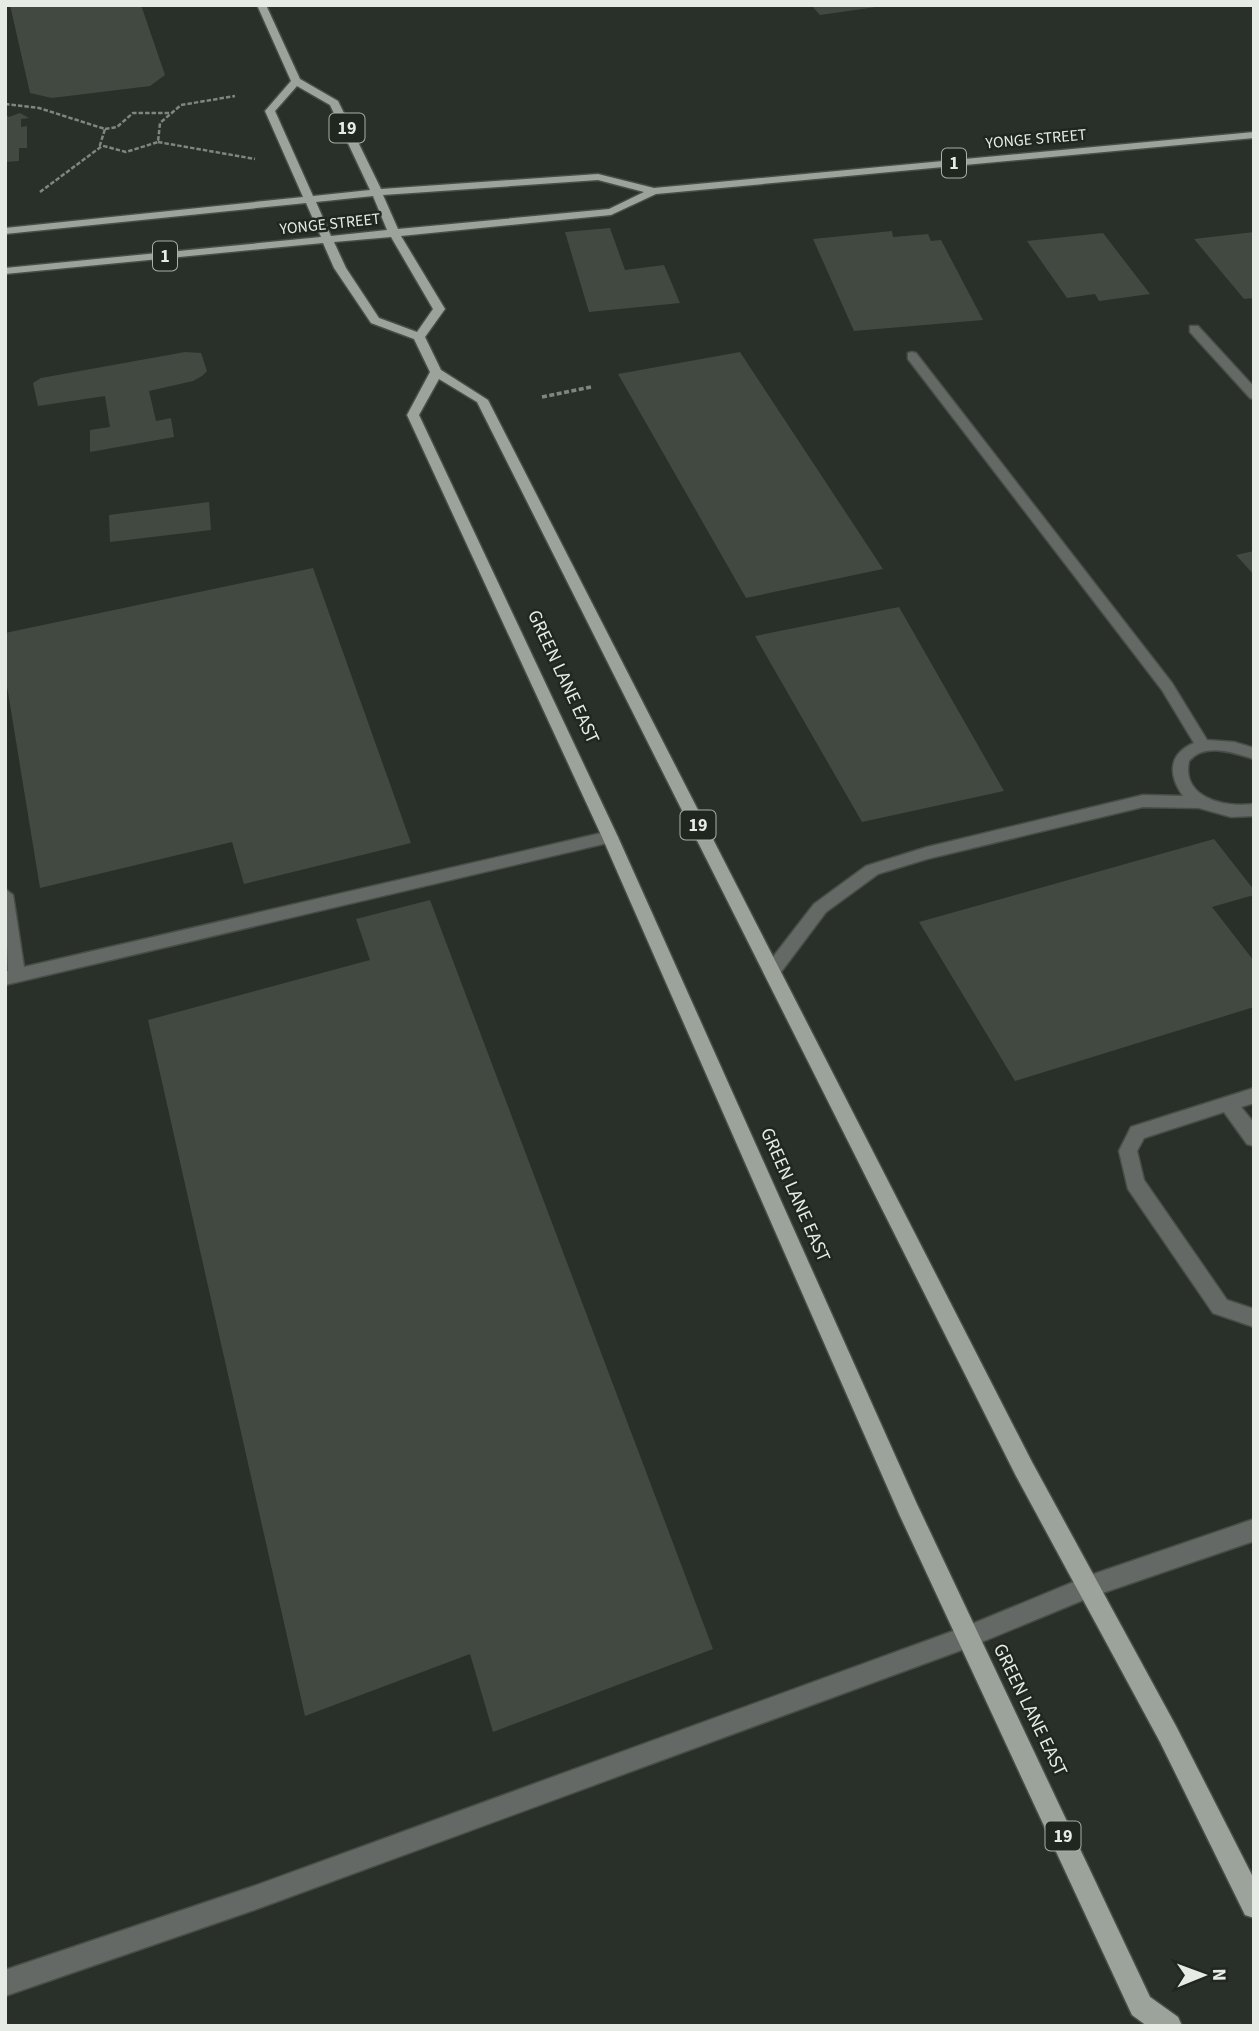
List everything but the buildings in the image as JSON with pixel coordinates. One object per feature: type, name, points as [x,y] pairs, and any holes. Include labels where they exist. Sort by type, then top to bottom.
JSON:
[{"type":"main road","points":[[261,5],[296,81],[270,111],[325,238],[340,268],[375,320],[419,337],[436,372]]},
{"type":"main road","name":"19","points":[[296,81],[334,103],[378,192],[394,233],[439,309],[419,337]]},
{"type":"main road","name":"YONGE STREET","points":[[5,231],[378,192],[598,177],[654,191],[1254,135]]},
{"type":"main road","name":"YONGE STREET","points":[[5,271],[611,212],[654,191]]},
{"type":"main road","name":"19","points":[[436,372],[482,400],[1024,1469],[1168,1734],[1254,1906]]},
{"type":"main road","name":"GREEN LANE EAST","points":[[436,372],[414,415],[610,837],[967,1637],[1040,1786],[1141,2006],[1169,2026]]},
{"type":"lane","points":[[1195,329],[1254,395]]},
{"type":"lane","points":[[912,356],[1167,687],[1203,746]]},
{"type":"lane","points":[[1202,802],[1185,787],[1179,771],[1182,760],[1190,751],[1203,746],[1223,744],[1254,754]]},
{"type":"lane","points":[[772,971],[820,908],[872,870],[927,853],[1143,801],[1202,802],[1227,811],[1250,815]]},
{"type":"lane","points":[[5,895],[11,976],[610,837]]},
{"type":"lane","points":[[1254,1095],[1138,1132],[1128,1152],[1135,1183],[1220,1307],[1254,1318]]},
{"type":"lane","points":[[1228,1103],[1254,1138]]},
{"type":"lane","points":[[5,1983],[254,1898],[967,1637],[1088,1587],[1254,1530]]},
{"type":"path","points":[[158,142],[160,123],[181,105],[234,96]]},
{"type":"path","points":[[5,104],[39,108],[105,129],[117,127],[133,113],[172,113]]},
{"type":"path","points":[[105,129],[100,145],[126,152],[158,142],[262,160]]},
{"type":"path","points":[[40,192],[103,145]]},
{"type":"path","points":[[542,397],[591,387]]}]
